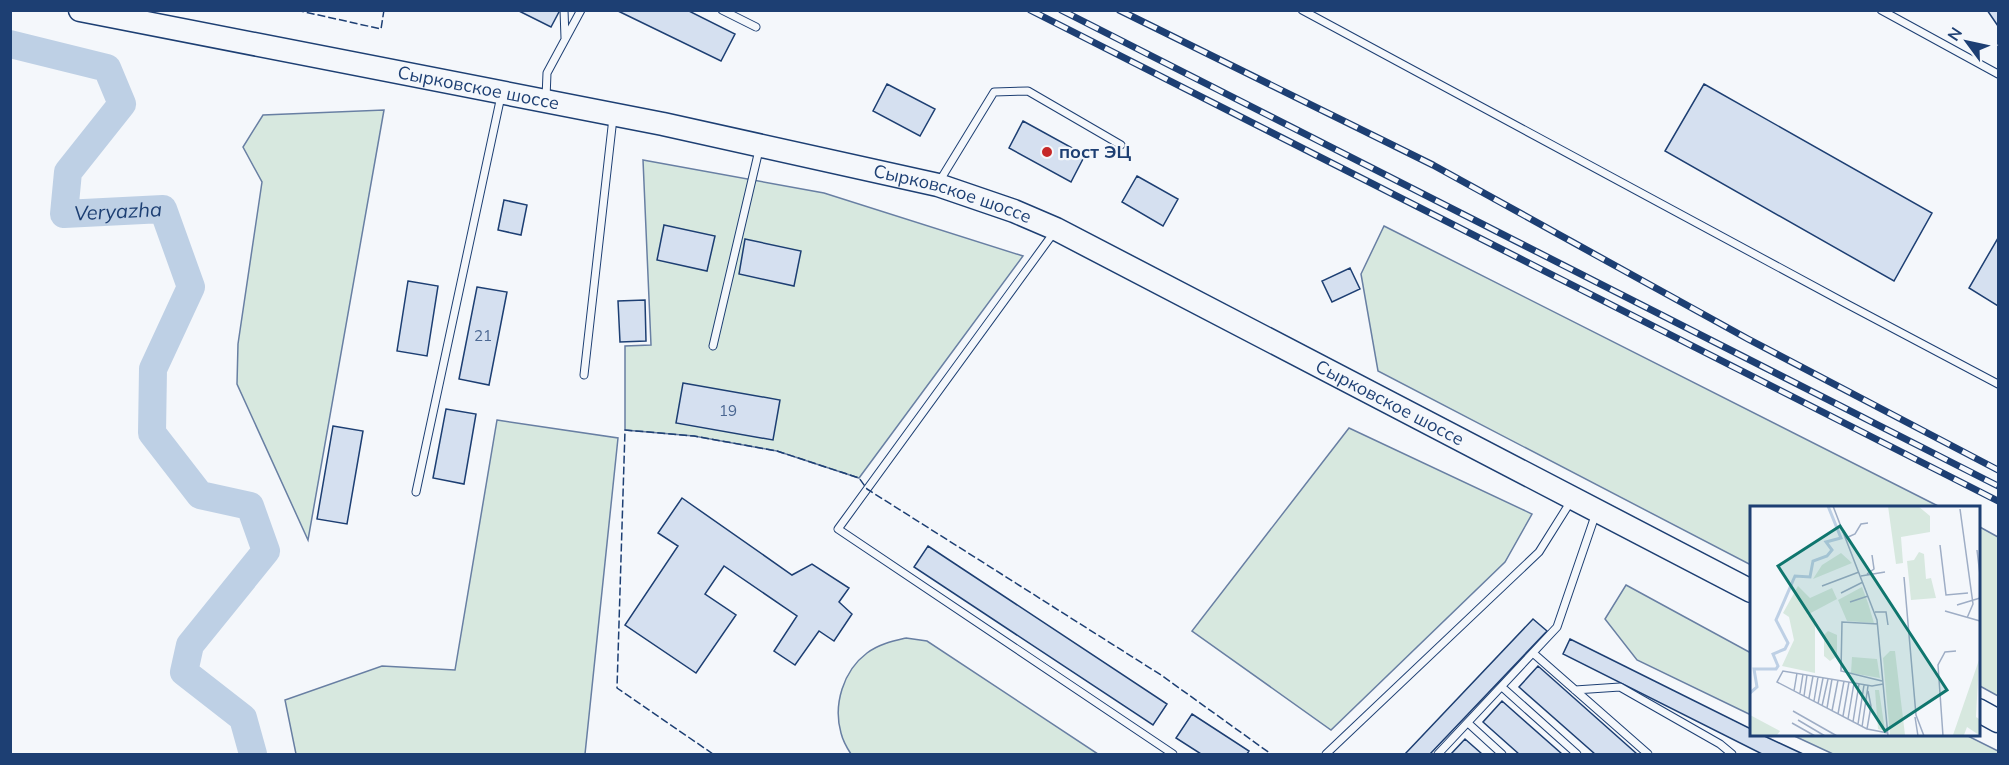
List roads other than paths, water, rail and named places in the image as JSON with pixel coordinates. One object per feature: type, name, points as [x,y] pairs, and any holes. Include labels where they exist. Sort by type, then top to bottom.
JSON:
[{"type":"main road","name":"Сырковское шоссе","points":[[80,10],[143,20],[663,124],[938,185],[1014,211],[1056,229],[1750,590]]},
{"type":"main road","points":[[1979,711],[1998,721]]},
{"type":"lane","points":[[564,10],[565,40]]},
{"type":"lane","points":[[546,102],[547,73],[581,10]]},
{"type":"lane","points":[[722,10],[756,27]]},
{"type":"lane","points":[[1302,10],[1834,298],[1998,384]]},
{"type":"lane","points":[[1881,10],[1998,74]]},
{"type":"lane","points":[[938,185],[994,92],[1028,91],[1121,145]]},
{"type":"lane","points":[[416,492],[501,93]]},
{"type":"lane","points":[[584,375],[614,116]]},
{"type":"lane","points":[[713,346],[760,146]]},
{"type":"lane","points":[[1056,229],[838,529],[1173,754]]},
{"type":"lane","points":[[1326,754],[1539,552],[1573,498]]},
{"type":"lane","points":[[1438,754],[1557,627],[1597,510]]},
{"type":"lane","points":[[1533,653],[1648,754]]},
{"type":"lane","points":[[1502,687],[1577,754]]},
{"type":"lane","points":[[1575,690],[1620,687],[1720,744],[1732,754]]},
{"type":"lane","points":[[1468,723],[1502,754]]},
{"type":"waterway","name":"Veryazha","points":[[10,44],[107,68],[122,104],[68,172],[64,214],[163,209],[191,287],[153,369],[152,433],[200,495],[250,506],[266,551],[190,645],[184,672],[243,718],[253,754]]},
{"type":"railway","points":[[1030,10],[1998,501]]},
{"type":"railway","points":[[1061,10],[1998,486]]},
{"type":"railway","points":[[1119,10],[1433,165],[1748,339],[1998,470]]},
{"type":"place","name":"пост ЭЦ","points":[[1047,152]]}]
